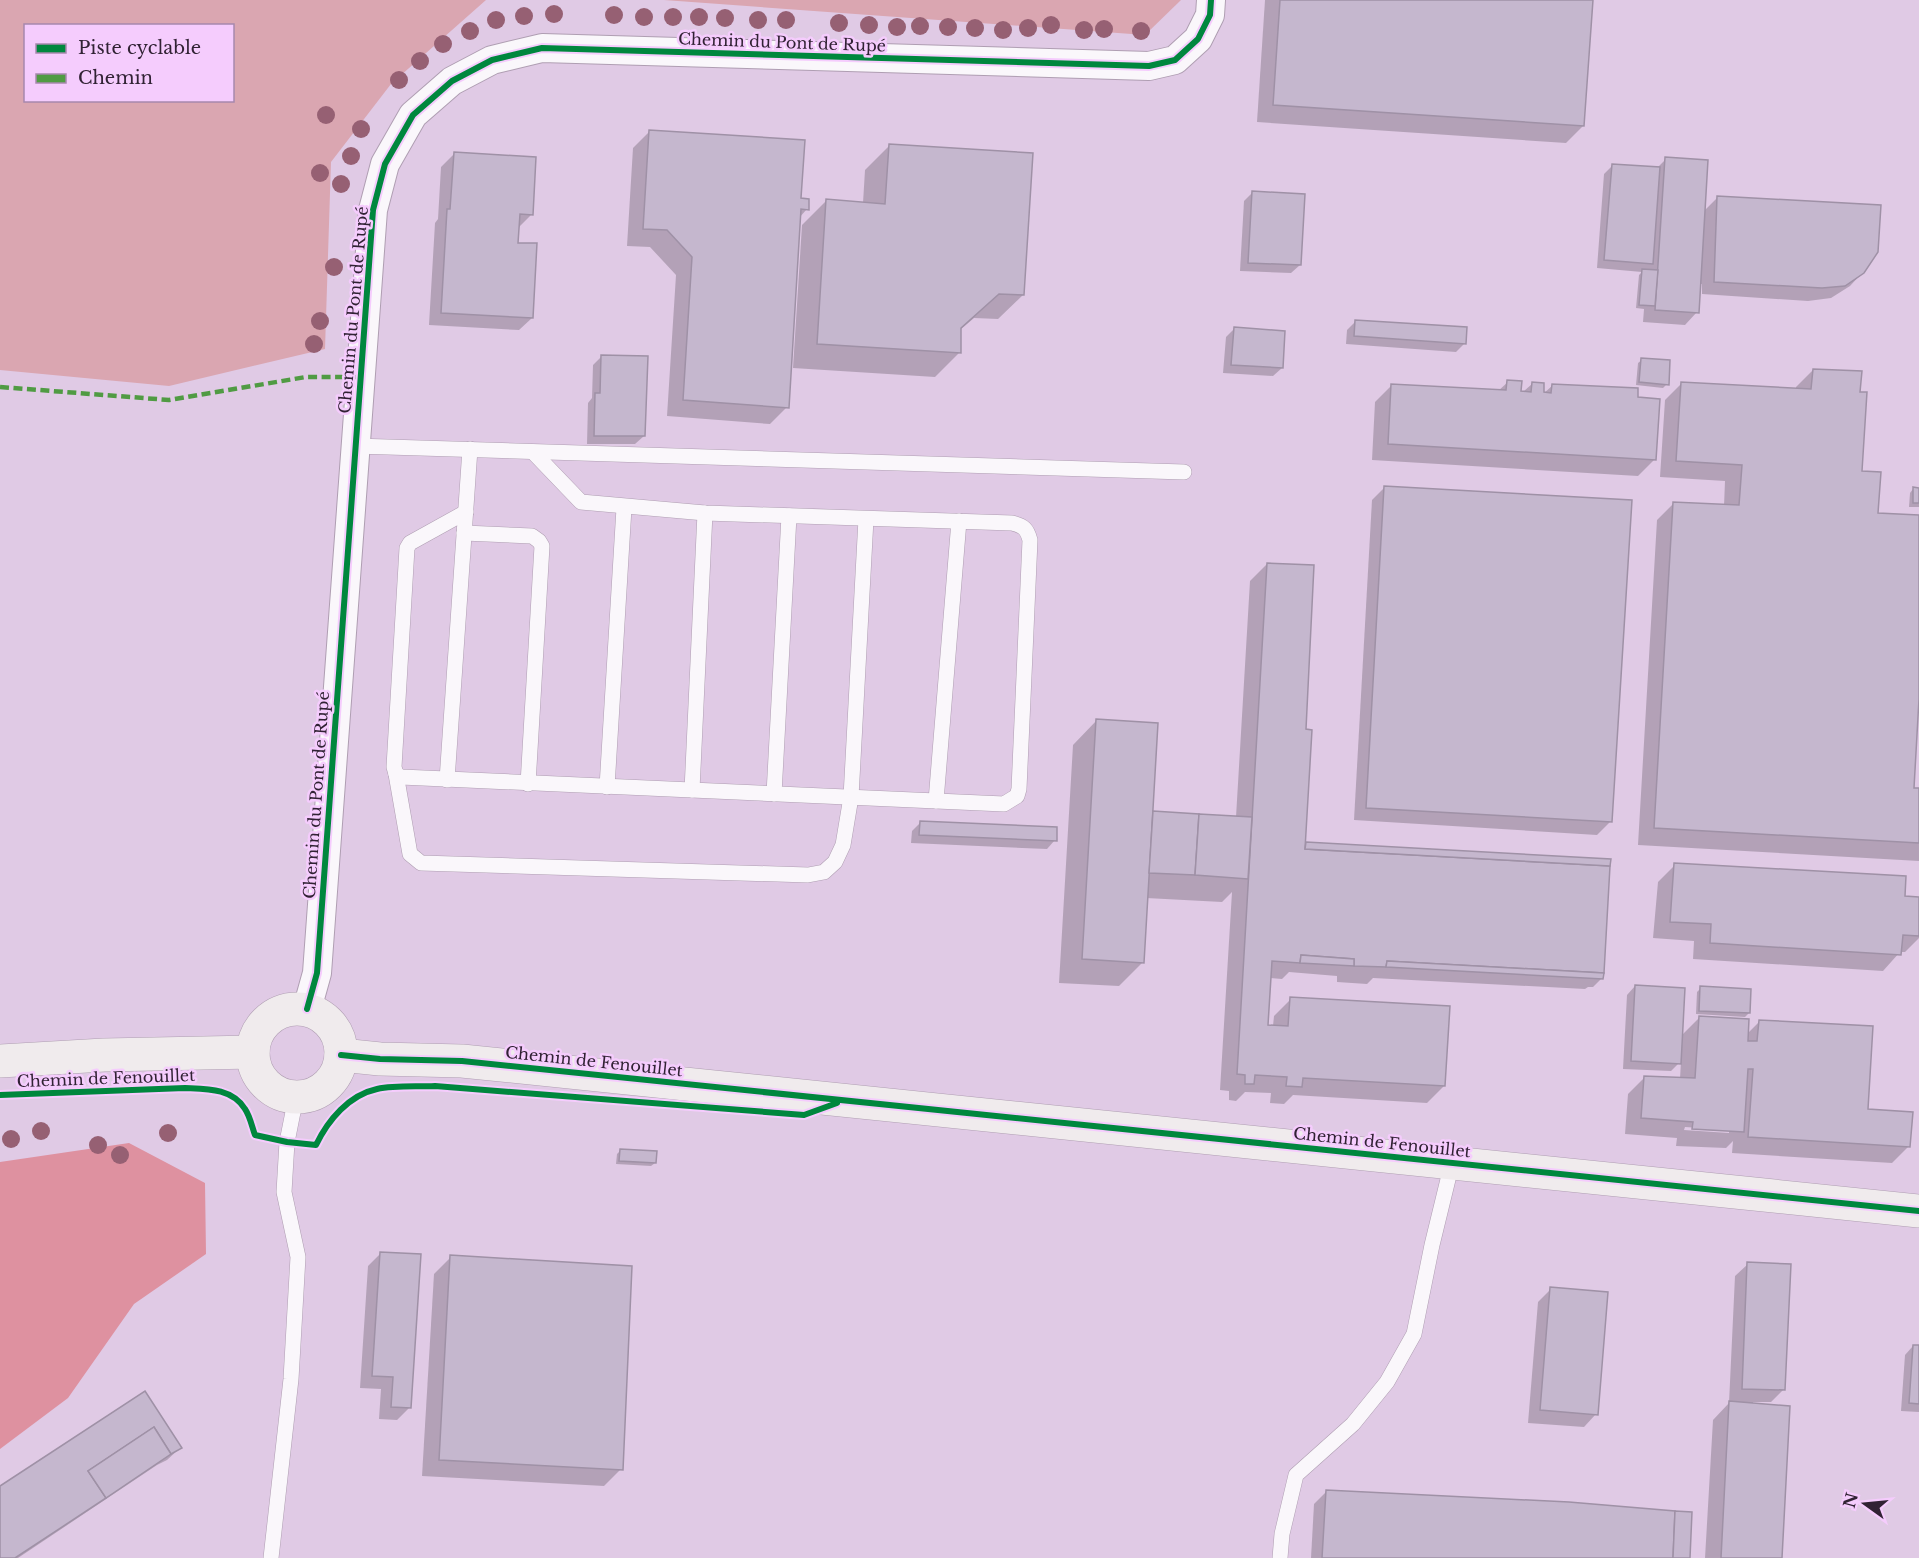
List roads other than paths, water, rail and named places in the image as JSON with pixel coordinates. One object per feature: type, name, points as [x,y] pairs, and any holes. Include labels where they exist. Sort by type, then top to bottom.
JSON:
[{"type":"street","name":"Chemin du Pont de Rupé","points":[[307,1009],[317,972],[373,210],[385,164],[413,115],[452,81],[492,60],[542,48],[1149,66],[1175,60],[1198,39],[1210,15],[1211,0]]},
{"type":"street","points":[[294,1008],[307,1009],[326,1018],[338,1035],[342,1055],[339,1068],[332,1080],[322,1089],[310,1095],[296,1097],[271,1088],[261,1078],[255,1066],[253,1052],[255,1039],[270,1018],[282,1011],[294,1008]]},
{"type":"street","name":"Chemin de Fenouillet","points":[[0,1061],[82,1056],[253,1052]]},
{"type":"street","name":"Chemin de Fenouillet","points":[[342,1055],[380,1059],[462,1061],[1919,1211]]},
{"type":"lane","points":[[355,446],[1184,472]]},
{"type":"lane","points":[[447,780],[470,449]]},
{"type":"lane","points":[[396,774],[406,778],[1004,804],[1017,796],[1020,789],[1030,540],[1028,531],[1022,526],[1012,523],[705,513],[624,508],[581,502],[533,452]]},
{"type":"lane","points":[[607,787],[624,508]]},
{"type":"lane","points":[[466,512],[410,543],[407,548],[394,766],[410,854],[421,863],[429,864],[808,875],[824,872],[835,862],[843,846],[851,797],[866,519]]},
{"type":"lane","points":[[692,790],[705,513]]},
{"type":"lane","points":[[774,794],[789,516]]},
{"type":"lane","points":[[936,801],[959,521]]},
{"type":"lane","points":[[464,533],[532,536],[542,546],[528,784]]},
{"type":"lane","points":[[271,1558],[294,1335],[298,1257],[284,1192],[287,1142],[296,1097]]},
{"type":"lane","points":[[1280,1558],[1282,1534],[1296,1475],[1353,1425],[1387,1382],[1414,1334],[1452,1163]]}]
